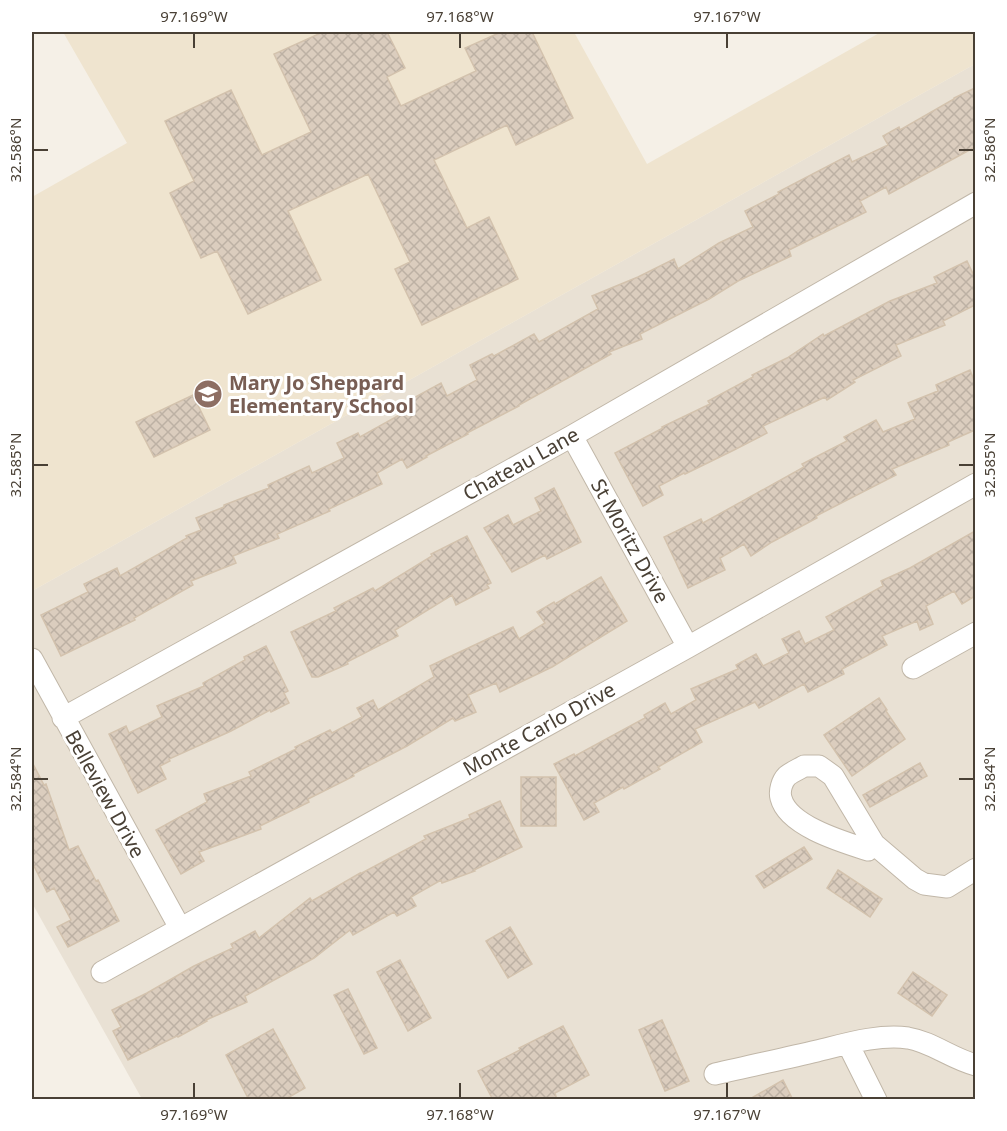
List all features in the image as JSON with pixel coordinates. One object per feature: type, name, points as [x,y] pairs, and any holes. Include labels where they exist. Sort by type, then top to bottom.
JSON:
[{"type":"street","name":"Chateau Lane","points":[[63,718],[572,436],[975,204]]},
{"type":"street","name":"St Moritz Drive","points":[[572,436],[688,647]]},
{"type":"street","name":"Monte Carlo Drive","points":[[102,972],[688,647],[975,484]]},
{"type":"street","points":[[913,668],[975,633]]},
{"type":"street","name":"Belleview Drive","points":[[32,659],[180,928]]},
{"type":"street","points":[[874,844],[868,850],[848,844],[797,819],[787,811],[780,794],[787,776],[804,766],[819,766],[826,770],[833,776],[874,844],[924,884],[947,887],[975,868]]},
{"type":"street","points":[[715,1074],[883,1037],[908,1038],[928,1044],[975,1065]]},
{"type":"street","points":[[848,1044],[876,1100]]},
{"type":"shaded area","name":"Mary Jo Sheppard Elementary School","points":[[63,32],[574,32],[647,164],[881,32],[975,32],[975,64],[32,591],[32,197],[127,143]]},
{"type":"shaded area","points":[[975,64],[975,1099],[142,1099],[32,903],[32,591]]},
{"type":"building","points":[[323,32],[387,32],[405,68],[387,77],[401,106],[476,71],[465,48],[501,32],[532,32],[573,118],[516,145],[507,125],[434,160],[467,228],[489,217],[518,279],[422,325],[395,269],[410,262],[368,174],[288,211],[321,280],[248,314],[217,251],[201,258],[170,193],[194,181],[165,121],[231,90],[262,155],[311,132],[274,54]]},
{"type":"building","points":[[975,88],[975,147],[889,194],[886,187],[860,201],[866,212],[789,250],[791,256],[738,281],[709,299],[640,334],[642,339],[609,352],[611,354],[407,468],[402,459],[377,473],[382,484],[329,509],[330,511],[277,534],[279,538],[233,556],[236,563],[191,581],[193,585],[134,618],[135,620],[61,656],[41,615],[88,592],[84,584],[117,568],[120,576],[187,538],[186,536],[201,530],[196,518],[269,488],[268,485],[309,466],[312,473],[344,458],[337,443],[358,433],[360,437],[412,408],[408,401],[441,383],[447,396],[477,380],[470,365],[492,354],[494,356],[534,334],[539,342],[598,309],[592,296],[674,259],[678,269],[719,243],[753,227],[745,211],[849,155],[852,162],[888,145],[883,136],[899,127],[900,130]]},
{"type":"building","points":[[967,261],[975,278],[975,305],[943,321],[945,325],[896,345],[901,356],[853,380],[855,382],[827,400],[825,397],[763,426],[767,433],[659,486],[663,495],[643,506],[615,453],[710,404],[708,401],[753,377],[752,375],[787,358],[823,334],[824,336],[890,301],[937,283],[934,277]]},
{"type":"building","points":[[970,370],[975,383],[975,430],[948,442],[949,445],[892,469],[896,475],[816,516],[817,518],[751,556],[744,544],[720,558],[725,570],[688,588],[664,537],[701,519],[703,523],[804,467],[802,464],[847,441],[844,437],[876,420],[883,432],[915,419],[908,403],[938,391],[936,385]]},
{"type":"building","points":[[193,395],[210,430],[154,457],[136,422]]},
{"type":"building","points":[[554,488],[581,542],[547,559],[545,555],[512,572],[484,528],[508,515],[513,525],[541,511],[535,498]]},
{"type":"building","points":[[975,531],[975,596],[962,604],[954,591],[926,606],[933,624],[920,630],[917,621],[882,636],[887,645],[842,669],[844,674],[808,692],[804,684],[759,708],[755,702],[695,729],[702,742],[658,767],[660,769],[594,803],[599,812],[584,820],[554,764],[574,754],[575,756],[645,718],[644,715],[665,703],[671,714],[696,700],[691,689],[738,669],[736,665],[756,654],[763,666],[789,653],[782,639],[799,631],[805,644],[834,630],[826,617],[883,586],[881,581],[910,568]]},
{"type":"building","points":[[467,536],[491,583],[487,585],[489,588],[456,605],[452,595],[395,630],[398,636],[347,662],[348,664],[318,677],[312,677],[291,632],[336,611],[334,608],[373,588],[375,591],[432,556],[431,554]]},
{"type":"building","points":[[601,577],[627,621],[552,667],[500,692],[496,683],[468,695],[476,712],[455,721],[453,718],[407,746],[353,774],[354,776],[308,799],[309,802],[260,826],[261,829],[199,852],[204,861],[181,874],[156,830],[207,802],[204,794],[251,776],[249,772],[296,749],[295,747],[330,730],[332,733],[362,717],[357,708],[373,700],[378,710],[434,677],[430,666],[513,627],[519,639],[545,623],[537,612]]},
{"type":"building","points":[[266,646],[288,691],[284,693],[289,703],[169,759],[170,761],[160,766],[166,779],[138,793],[109,734],[126,726],[129,733],[162,717],[157,706],[204,686],[203,683]]},
{"type":"building","points":[[879,698],[905,739],[852,776],[824,735]]},
{"type":"building","points":[[32,762],[44,785],[46,784],[69,850],[78,846],[119,921],[68,947],[57,927],[71,920],[54,888],[47,892],[32,862]]},
{"type":"building","points":[[920,763],[927,776],[870,807],[863,795]]},
{"type":"building","points":[[521,777],[556,777],[556,826],[521,826]]},
{"type":"building","points":[[500,801],[522,847],[475,871],[442,883],[441,880],[411,897],[416,906],[397,916],[394,912],[353,935],[350,930],[314,958],[245,996],[247,1002],[128,1060],[113,1031],[121,1027],[112,1010],[233,948],[231,944],[255,931],[259,938],[310,898],[312,901],[426,839],[424,836],[470,818],[469,815]]},
{"type":"building","points":[[804,847],[812,859],[764,888],[756,876]]},
{"type":"building","points":[[838,870],[882,899],[870,917],[827,888]]},
{"type":"building","points":[[510,927],[532,964],[508,978],[486,941]]},
{"type":"building","points":[[400,960],[431,1018],[408,1031],[377,972]]},
{"type":"building","points":[[913,972],[947,995],[932,1016],[898,993]]},
{"type":"building","points":[[348,989],[377,1048],[364,1054],[334,995]]},
{"type":"building","points":[[662,1020],[689,1081],[665,1091],[639,1030]]},
{"type":"building","points":[[563,1026],[589,1075],[555,1093],[557,1100],[493,1100],[478,1071]]},
{"type":"building","points":[[273,1029],[305,1088],[284,1100],[249,1100],[226,1055]]},
{"type":"building","points":[[783,1080],[793,1100],[748,1100]]},
{"type":"place","name":"Mary Jo Sheppard Elementary School","points":[[208,394]]}]
